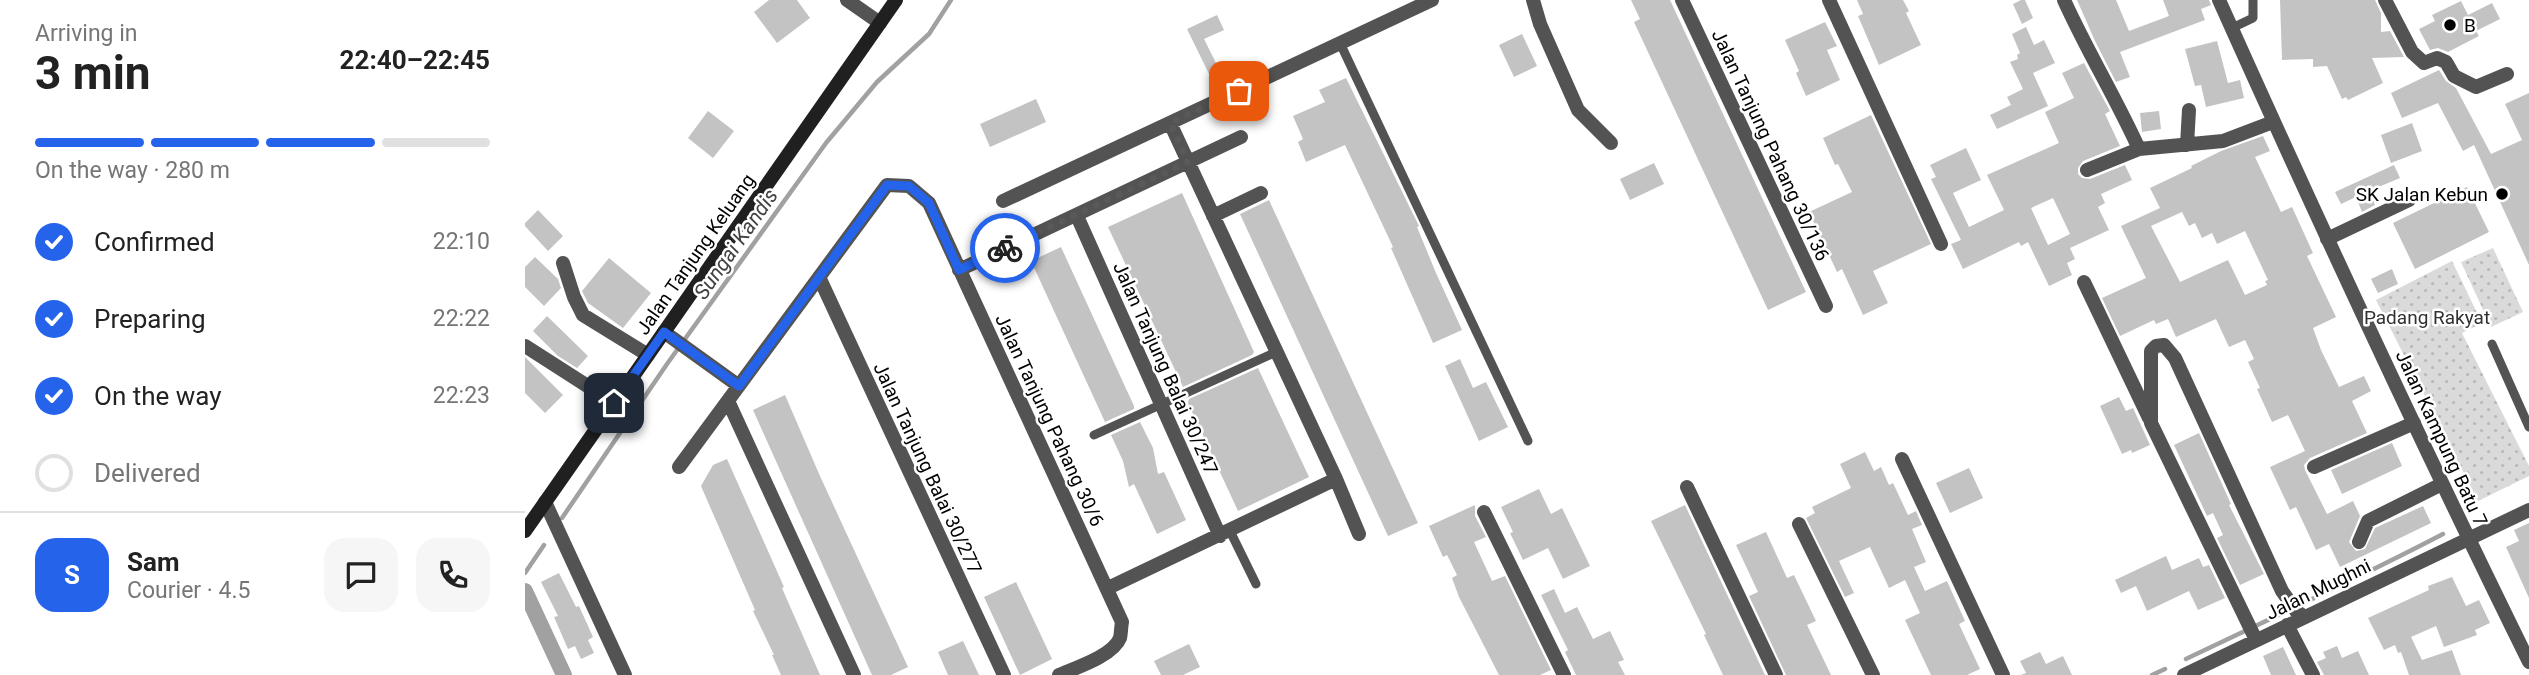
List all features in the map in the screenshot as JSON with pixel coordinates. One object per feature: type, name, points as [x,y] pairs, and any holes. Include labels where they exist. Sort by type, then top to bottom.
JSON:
[{"type":"main road","name":"Jalan Tanjung Keluang","points":[[525,531],[648,355],[675,340],[871,16],[896,0]]},
{"type":"street","points":[[847,0],[871,16]]},
{"type":"street","points":[[1003,201],[1432,0]]},
{"type":"street","points":[[1533,0],[1540,23],[1579,110],[1611,143]]},
{"type":"street","name":"Jalan Tanjung Pahang 30/136","points":[[1682,0],[1826,306]]},
{"type":"street","points":[[1829,0],[1941,244]]},
{"type":"street","points":[[2064,0],[2082,39],[2115,96],[2139,149]]},
{"type":"street","name":"Jalan Kampung Batu 7","points":[[2220,0],[2327,239],[2529,662]]},
{"type":"street","points":[[2385,0],[2412,52],[2424,63],[2437,58],[2447,62],[2454,76],[2476,88],[2507,74]]},
{"type":"street","points":[[2187,145],[2189,110]]},
{"type":"street","points":[[2087,170],[2139,149],[2223,141],[2273,122]]},
{"type":"street","points":[[1170,123],[1359,534]]},
{"type":"street","points":[[959,270],[1241,137]]},
{"type":"street","name":"Jalan Tanjung Pahang 30/6","points":[[819,277],[887,185],[909,186],[929,203],[1122,622],[1119,640],[1113,647],[1089,663],[1059,675]]},
{"type":"street","points":[[1213,216],[1261,193]]},
{"type":"street","points":[[2327,239],[2409,200]]},
{"type":"street","name":"Jalan Tanjung Balai 30/247","points":[[1077,216],[1161,405],[1225,533]]},
{"type":"street","points":[[563,264],[583,315],[648,355]]},
{"type":"street","points":[[679,467],[819,277]]},
{"type":"street","name":"Jalan Tanjung Balai 30/277","points":[[819,277],[1004,675]]},
{"type":"street","points":[[2084,282],[2255,638]]},
{"type":"street","points":[[675,340],[739,386]]},
{"type":"street","points":[[2151,423],[2151,352],[2156,346],[2164,345],[2175,358],[2282,591],[2297,610]]},
{"type":"street","points":[[525,346],[614,403]]},
{"type":"street","points":[[728,401],[854,675]]},
{"type":"street","points":[[2314,467],[2413,423]]},
{"type":"street","points":[[1902,459],[2003,675]]},
{"type":"street","points":[[1108,588],[1336,479]]},
{"type":"street","points":[[2359,542],[2368,521],[2442,484]]},
{"type":"street","points":[[1687,487],[1776,675]]},
{"type":"street","points":[[545,502],[625,675]]},
{"type":"street","name":"Jalan Mughni","points":[[2184,675],[2255,638],[2287,625],[2297,610],[2468,539],[2529,510]]},
{"type":"street","points":[[1484,512],[1564,675]]},
{"type":"street","points":[[1799,524],[1873,675]]},
{"type":"street","points":[[2287,625],[2313,675]]},
{"type":"lane","points":[[2232,28],[2253,18],[2253,0]]},
{"type":"lane","points":[[1341,43],[1528,441]]},
{"type":"lane","points":[[2492,344],[2529,427]]},
{"type":"lane","points":[[1094,435],[1276,352]]},
{"type":"lane","points":[[1225,533],[1256,584]]},
{"type":"green space","name":"Padang Rakyat","points":[[2493,248],[2523,312],[2491,327],[2461,262]]},
{"type":"green space","name":"Padang Rakyat","points":[[2452,261],[2482,323],[2462,333],[2529,466],[2529,476],[2478,501],[2376,300]]},
{"type":"building","points":[[769,0],[797,0],[810,18],[777,43],[754,12]]},
{"type":"building","points":[[1631,0],[1670,0],[1806,292],[1768,310],[1634,22],[1640,19]]},
{"type":"building","points":[[1857,0],[1903,0],[1921,45],[1879,65],[1858,16],[1863,14]]},
{"type":"building","points":[[2025,0],[2033,18],[2022,24],[2013,4]]},
{"type":"building","points":[[2077,0],[2116,0],[2129,31],[2169,16],[2163,0],[2209,0],[2211,5],[2201,9],[2205,20],[2120,52],[2130,77],[2116,82]]},
{"type":"building","points":[[2280,0],[2375,0],[2381,13],[2381,32],[2390,31],[2404,57],[2372,58],[2383,83],[2348,100],[2346,97],[2342,99],[2327,66],[2313,67],[2313,59],[2282,60]]},
{"type":"building","name":"B","points":[[2461,1],[2468,15],[2492,3],[2500,19],[2476,31],[2479,36],[2448,52],[2438,48],[2430,50],[2419,29],[2435,21],[2432,15]]},
{"type":"building","points":[[1217,15],[1224,30],[1204,39],[1220,71],[1210,76],[1187,29]]},
{"type":"building","points":[[1825,22],[1837,46],[1827,50],[1840,80],[1806,96],[1796,73],[1799,71],[1785,40]]},
{"type":"building","points":[[2026,27],[2034,45],[2044,40],[2055,63],[2033,73],[2048,106],[1997,129],[1990,115],[2011,105],[2007,97],[2023,89],[2010,62],[2018,59],[2017,55],[2020,53],[2012,34]]},
{"type":"building","points":[[1522,34],[1537,66],[1514,77],[1499,45]]},
{"type":"building","points":[[2217,41],[2228,83],[2240,80],[2244,98],[2206,107],[2201,85],[2195,86],[2185,49]]},
{"type":"building","points":[[2084,63],[2110,111],[2105,114],[2120,146],[2083,161],[2078,168],[2078,174],[2082,178],[2090,179],[2125,165],[2132,180],[2101,194],[2105,203],[2098,207],[2109,230],[2070,248],[2075,259],[2067,263],[2072,275],[2049,286],[2028,242],[2021,246],[2019,242],[1963,269],[1951,244],[1961,240],[1931,179],[1936,177],[1930,165],[1966,148],[1981,180],[1953,193],[1969,227],[2004,210],[1987,175],[2059,143],[2045,112],[2074,98],[2062,73]],"holes":[[[2053,198],[2070,234],[2048,245],[2031,208]]]},
{"type":"building","points":[[2439,70],[2446,81],[2456,88],[2491,154],[2522,140],[2505,104],[2529,93],[2529,265],[2474,145],[2463,151],[2438,103],[2402,118],[2391,93]]},
{"type":"building","points":[[1346,78],[1419,226],[1417,227],[1436,273],[1462,330],[1433,343],[1391,248],[1393,247],[1345,145],[1306,162],[1298,142],[1303,139],[1293,116],[1325,102],[1319,90]]},
{"type":"building","points":[[1036,99],[1046,122],[990,147],[980,124]]},
{"type":"building","points":[[708,111],[734,131],[713,158],[688,138]]},
{"type":"building","points":[[2159,111],[2161,129],[2142,132],[2140,113]]},
{"type":"building","points":[[1871,115],[1931,244],[1873,271],[1888,303],[1863,315],[1842,269],[1837,272],[1809,212],[1852,192],[1838,164],[1835,165],[1823,138]]},
{"type":"building","points":[[2412,123],[2422,151],[2391,163],[2381,135]]},
{"type":"building","points":[[2263,136],[2270,151],[2255,157],[2281,212],[2292,207],[2313,253],[2307,256],[2336,317],[2313,328],[2321,350],[2339,387],[2364,376],[2371,391],[2352,401],[2367,433],[2310,458],[2304,465],[2327,514],[2353,501],[2360,516],[2349,542],[2356,551],[2365,549],[2375,528],[2423,506],[2431,523],[2340,567],[2329,544],[2316,550],[2296,507],[2290,510],[2270,467],[2305,451],[2288,415],[2272,422],[2248,362],[2254,359],[2245,340],[2229,347],[2216,319],[2176,337],[2168,319],[2156,324],[2154,320],[2120,336],[2102,298],[2146,278],[2121,226],[2160,208],[2150,188],[2221,151]],"holes":[[[2182,212],[2189,226],[2195,223],[2202,238],[2212,233],[2217,244],[2245,231],[2268,280],[2265,281],[2267,285],[2245,295],[2228,260],[2180,282],[2151,226]]]},
{"type":"building","points":[[1654,163],[1664,184],[1630,200],[1620,179]]},
{"type":"building","points":[[2394,165],[2400,178],[2369,191],[2375,205],[2362,212],[2356,197],[2341,204],[2335,192]]},
{"type":"building","points":[[2467,187],[2489,232],[2415,269],[2393,223]]},
{"type":"building","points":[[1182,193],[1254,352],[1183,387],[1108,227]]},
{"type":"building","points":[[1269,200],[1418,523],[1388,536],[1240,214]]},
{"type":"building","points":[[538,210],[563,236],[548,251],[525,226]]},
{"type":"building","points":[[1061,247],[1134,406],[1134,409],[1105,422],[1031,261]]},
{"type":"building","points":[[535,257],[558,279],[561,288],[544,306],[525,287],[525,267]]},
{"type":"building","points":[[609,258],[651,293],[623,328],[588,303],[582,291]]},
{"type":"building","points":[[2392,269],[2398,284],[2378,293],[2371,279]]},
{"type":"building","points":[[547,316],[588,356],[577,368],[558,356],[533,331]]},
{"type":"building","points":[[525,357],[563,395],[545,413],[525,393]]},
{"type":"building","points":[[1460,359],[1473,388],[1486,382],[1508,427],[1479,441],[1445,366]]},
{"type":"building","points":[[1258,368],[1309,477],[1238,511],[1188,403],[1189,399]]},
{"type":"building","points":[[785,395],[908,667],[891,675],[872,675],[753,410]]},
{"type":"building","points":[[2119,397],[2126,411],[2133,408],[2150,445],[2132,453],[2131,450],[2122,454],[2100,406]]},
{"type":"building","points":[[1140,422],[1153,448],[1158,474],[1164,472],[1186,520],[1157,534],[1134,484],[1129,487],[1123,461],[1111,435]]},
{"type":"building","points":[[2199,433],[2231,504],[2229,505],[2264,574],[2240,585],[2217,538],[2223,535],[2213,513],[2207,516],[2174,445]]},
{"type":"building","points":[[2392,443],[2402,466],[2342,494],[2331,470]]},
{"type":"building","points":[[1865,452],[1874,471],[1881,467],[1889,485],[1893,483],[1908,515],[1916,511],[1922,525],[1912,529],[1926,562],[1914,567],[1925,591],[1947,581],[1965,621],[1959,624],[1980,669],[1967,675],[1931,675],[1905,620],[1920,613],[1905,580],[1889,588],[1870,547],[1839,561],[1854,593],[1845,597],[1806,518],[1815,513],[1812,507],[1851,488],[1840,464]]},
{"type":"building","points":[[727,459],[820,675],[781,675],[753,611],[755,610],[701,486],[713,465]]},
{"type":"building","points":[[1969,468],[1983,498],[1950,513],[1936,483]]},
{"type":"building","points":[[1539,489],[1551,514],[1562,508],[1590,566],[1563,579],[1548,548],[1523,560],[1501,507]]},
{"type":"building","points":[[1475,505],[1475,516],[1486,537],[1474,542],[1492,581],[1505,576],[1551,670],[1540,675],[1499,675],[1459,597],[1452,578],[1457,575],[1447,555],[1443,557],[1429,526]]},
{"type":"building","points":[[1685,505],[1765,675],[1723,675],[1704,635],[1706,634],[1651,521]]},
{"type":"building","points":[[2529,523],[2529,598],[2506,547],[2519,541],[2514,530]]},
{"type":"building","points":[[1766,532],[1787,578],[1794,575],[1816,621],[1807,625],[1831,675],[1786,675],[1749,596],[1758,592],[1736,545]]},
{"type":"building","points":[[2166,556],[2172,570],[2199,558],[2203,567],[2209,565],[2225,598],[2198,610],[2189,591],[2147,611],[2136,586],[2121,593],[2115,580]]},
{"type":"building","points":[[559,573],[576,607],[579,606],[593,637],[588,640],[594,653],[581,659],[575,646],[568,649],[554,617],[558,616],[541,582]]},
{"type":"building","points":[[2452,577],[2466,606],[2479,600],[2490,623],[2475,630],[2477,635],[2444,647],[2436,626],[2411,637],[2422,660],[2452,650],[2461,675],[2409,675],[2401,652],[2398,653],[2395,645],[2384,650],[2368,618],[2429,590],[2428,586]]},
{"type":"building","points":[[1016,582],[1052,659],[1020,675],[984,597]]},
{"type":"building","points":[[1554,589],[1565,613],[1577,607],[1593,639],[1610,631],[1624,660],[1618,662],[1625,675],[1576,675],[1565,652],[1568,650],[1541,595]]},
{"type":"building","points":[[963,641],[979,675],[948,675],[938,652]]},
{"type":"building","points":[[1189,644],[1200,667],[1183,675],[1161,675],[1154,661]]},
{"type":"building","points":[[2337,646],[2342,658],[2358,651],[2369,675],[2324,675],[2317,662],[2326,658],[2323,652]]},
{"type":"building","points":[[2283,647],[2296,675],[2271,675],[2263,656]]},
{"type":"building","points":[[2040,652],[2046,664],[2063,656],[2072,675],[2021,675],[2026,673],[2020,661]]},
{"type":"waterway","name":"Sungai Kandis","points":[[562,518],[667,364],[826,143],[877,82],[929,34],[951,0]]},
{"type":"waterway","points":[[2186,659],[2443,534]]},
{"type":"waterway","name":"Sungai Kandis","points":[[525,573],[544,545]]},
{"type":"waterway","points":[[525,591],[564,675]]},
{"type":"waterway","points":[[2152,675],[2165,669]]},
{"type":"way so far","points":[[1005,248],[1188,162],[1170,123],[1239,91]]},
{"type":"place","name":"B","points":[[2450,25]]},
{"type":"place","name":"SK Jalan Kebun","points":[[2502,194]]},
{"type":"route","points":[[614,403],[664,332],[739,386],[887,185],[909,186],[929,203],[959,270],[1005,248]]}]
